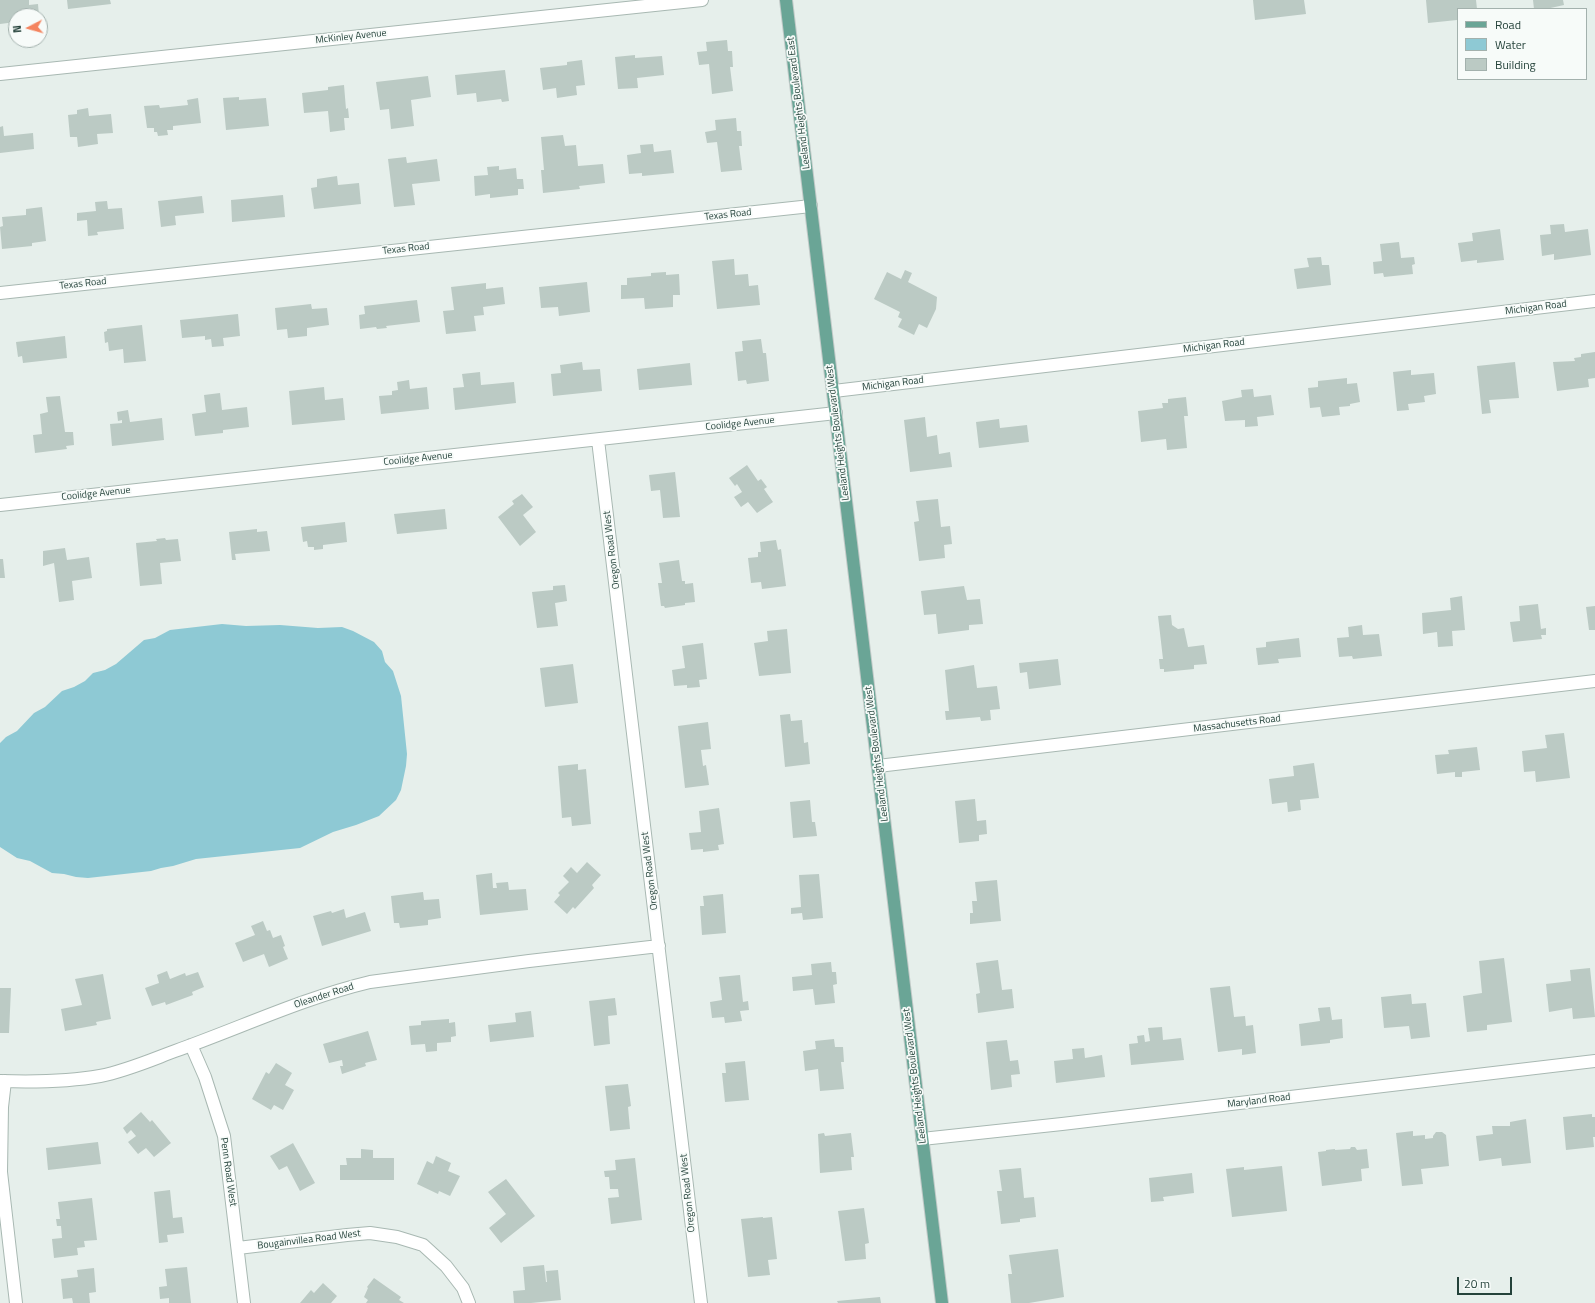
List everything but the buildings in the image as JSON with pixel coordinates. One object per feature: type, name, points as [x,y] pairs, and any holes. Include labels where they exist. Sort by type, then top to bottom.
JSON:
[{"type":"main road","name":"Leeland Heights Boulevard East","points":[[786,0],[811,206]]},
{"type":"main road","name":"Leeland Heights Boulevard West","points":[[811,206],[942,1303]]},
{"type":"street","name":"McKinley Avenue","points":[[0,74],[702,0]]},
{"type":"street","name":"Texas Road","points":[[0,293],[811,206]]},
{"type":"street","name":"Michigan Road","points":[[834,391],[1595,301]]},
{"type":"street","name":"Coolidge Avenue","points":[[0,504],[836,413]]},
{"type":"street","name":"Oregon Road West","points":[[598,440],[701,1303]]},
{"type":"street","name":"Massachusetts Road","points":[[878,766],[1595,681]]},
{"type":"street","name":"Oleander Road","points":[[3,1081],[55,1081],[101,1076],[127,1069],[299,1004],[370,982],[659,946]]},
{"type":"street","name":"Penn Road West","points":[[192,1045],[205,1077],[224,1136],[244,1303]]},
{"type":"street","name":"Maryland Road","points":[[922,1139],[1062,1124],[1595,1061]]},
{"type":"street","points":[[3,1081],[1,1172],[16,1303]]},
{"type":"street","name":"Bougainvillea Road West","points":[[238,1248],[370,1233],[397,1237],[423,1245],[446,1266],[463,1288],[469,1303]]},
{"type":"water","points":[[222,624],[246,626],[280,625],[318,628],[342,627],[374,642],[382,651],[385,662],[393,671],[401,696],[407,754],[401,790],[396,800],[379,816],[333,832],[300,848],[196,859],[151,871],[88,878],[76,877],[52,873],[30,861],[17,858],[0,847],[0,743],[6,737],[17,731],[34,713],[45,707],[62,691],[85,681],[93,673],[105,670],[116,664],[144,640],[155,638],[170,630]]}]
